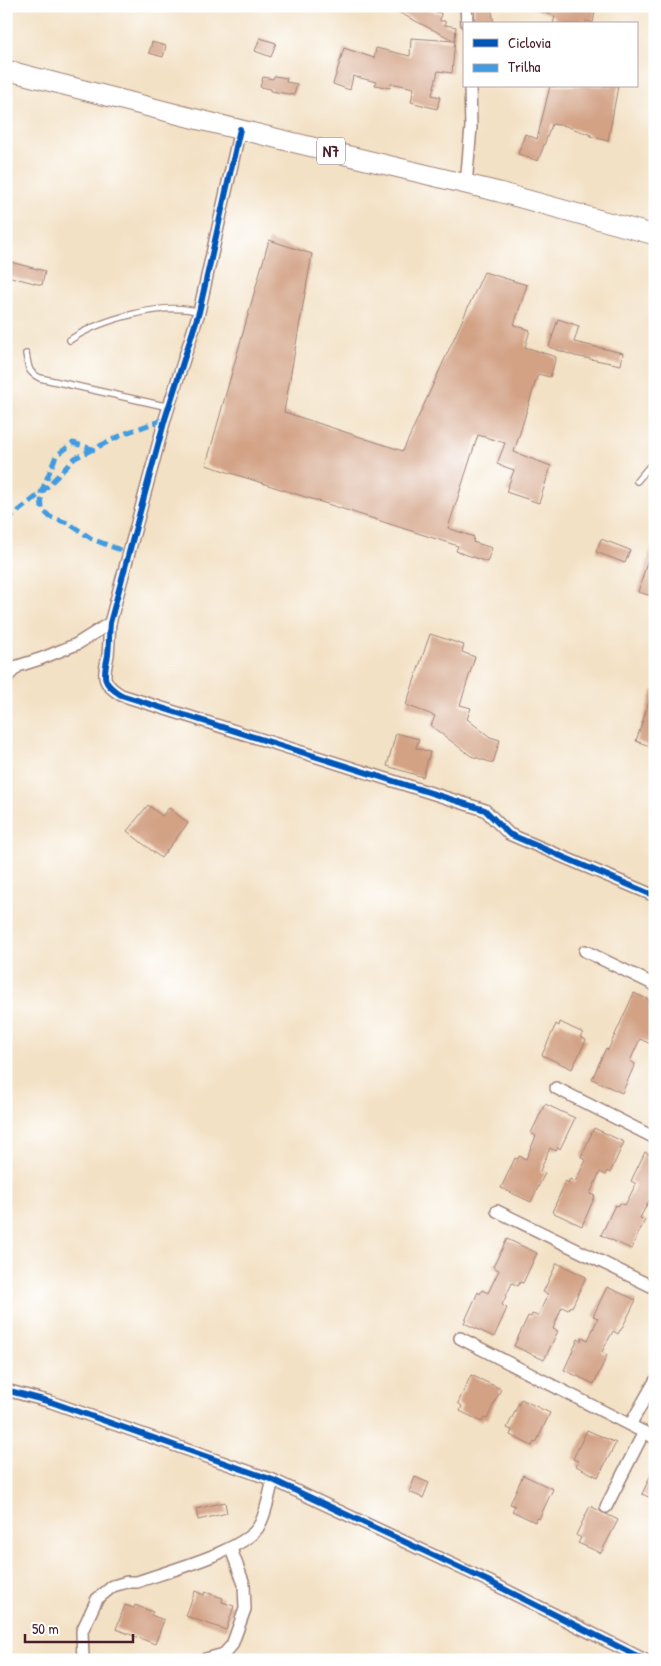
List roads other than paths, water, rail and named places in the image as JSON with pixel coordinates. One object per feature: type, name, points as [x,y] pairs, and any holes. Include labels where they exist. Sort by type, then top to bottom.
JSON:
[{"type":"highway","name":"N7","points":[[6,70],[466,184],[655,235]]},
{"type":"street","points":[[466,6],[467,22]]},
{"type":"street","points":[[466,184],[471,127],[470,88]]},
{"type":"street","points":[[240,129],[199,312],[169,407],[110,624],[108,656],[104,673],[110,689],[121,695],[485,810],[509,834],[655,896]]},
{"type":"street","points":[[6,678],[18,666],[77,644],[110,624]]},
{"type":"street","points":[[585,952],[655,985]]},
{"type":"street","points":[[556,1088],[655,1138]]},
{"type":"street","points":[[497,1212],[655,1288]]},
{"type":"street","points":[[460,1338],[649,1435],[606,1507]]},
{"type":"street","points":[[630,1425],[655,1381]]},
{"type":"street","points":[[6,1390],[51,1402],[273,1480],[488,1581],[645,1660]]},
{"type":"street","points":[[83,1660],[82,1630],[97,1599],[112,1586],[127,1582],[137,1582],[239,1545],[260,1526],[273,1480]]},
{"type":"street","points":[[202,1660],[224,1654],[232,1645],[245,1609],[244,1584],[230,1549]]},
{"type":"lane","points":[[70,340],[84,331],[149,310],[188,309],[199,312]]},
{"type":"lane","points":[[26,354],[29,370],[40,378],[169,407]]},
{"type":"lane","points":[[638,481],[655,460]]}]
